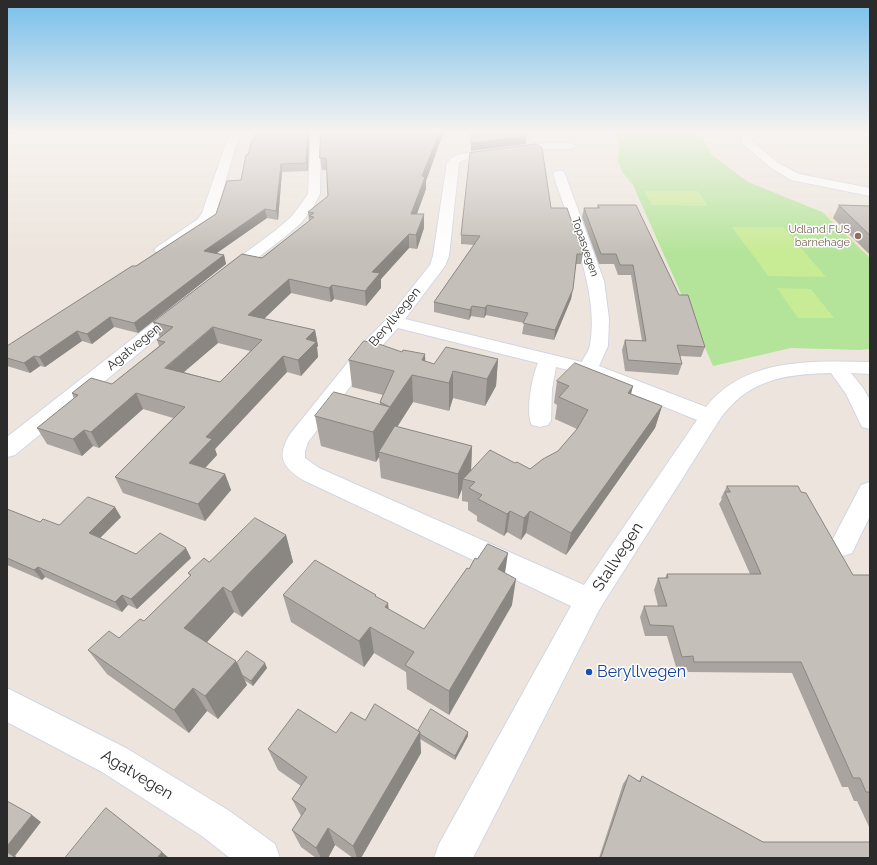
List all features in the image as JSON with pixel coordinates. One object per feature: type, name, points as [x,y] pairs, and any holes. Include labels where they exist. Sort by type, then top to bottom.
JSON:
[{"type":"street","points":[[152,256],[203,222],[209,214],[223,171]]},
{"type":"street","points":[[212,284],[281,233],[300,215],[314,194],[315,171]]},
{"type":"street","name":"Beryllvegen","points":[[452,171],[441,256],[437,266],[394,322],[372,345],[298,439],[293,449],[293,459],[298,466],[311,474],[589,601]]},
{"type":"street","points":[[784,171],[803,180],[870,192]]},
{"type":"street","name":"Topasvegen","points":[[559,174],[596,281],[600,319],[599,346],[588,368]]},
{"type":"street","name":"Agatvegen","points":[[7,449],[194,299]]},
{"type":"street","points":[[394,322],[588,368],[710,416]]},
{"type":"street","points":[[540,420],[544,370],[549,359]]},
{"type":"street","points":[[836,367],[856,393],[870,422]]},
{"type":"street","name":"Stallvegen","points":[[453,858],[589,601],[710,416],[726,397],[740,387],[759,377],[779,372],[806,368],[870,368]]},
{"type":"street","points":[[843,544],[870,490]]},
{"type":"street","name":"Agatvegen","points":[[7,704],[114,760],[215,823],[260,858]]},
{"type":"shaded area","name":"Udland FUS barnehage","points":[[822,212],[870,214],[870,258]]},
{"type":"green space","points":[[734,171],[748,182],[822,212],[870,258],[870,349],[791,348],[713,366],[633,185],[622,172]]},
{"type":"green space","points":[[644,191],[698,191],[708,206],[652,205]]},
{"type":"green space","points":[[732,227],[783,227],[826,277],[768,276]]},
{"type":"green space","points":[[777,288],[811,289],[834,318],[798,318]]},
{"type":"building","points":[[243,171],[280,171],[276,211],[265,209],[204,251],[224,255],[134,323],[110,317],[87,334],[77,331],[39,357],[34,356],[24,363],[7,358],[7,346],[132,266],[136,266],[216,214],[227,181],[241,180]]},
{"type":"building","points":[[327,171],[424,171],[422,176],[425,177],[411,214],[424,214],[416,235],[409,234],[372,272],[380,273],[365,291],[332,285],[329,288],[289,279],[248,315],[315,330],[306,339],[316,342],[298,360],[283,356],[206,437],[212,439],[189,463],[225,474],[198,504],[115,477],[185,407],[136,393],[91,432],[84,430],[73,439],[37,428],[78,395],[72,393],[91,378],[112,384],[165,342],[157,340],[173,327],[153,322],[242,254],[262,258],[314,217],[309,216],[314,213],[308,212],[328,196]],"holes":[[[213,327],[262,340],[220,382],[165,368]]]},
{"type":"building","points":[[468,171],[546,171],[551,208],[567,208],[583,254],[577,254],[573,289],[555,330],[523,323],[528,313],[487,305],[485,308],[472,306],[470,310],[434,302],[480,236],[461,235]]},
{"type":"building","points":[[598,205],[636,205],[679,295],[688,295],[705,347],[677,345],[682,364],[628,360],[625,340],[646,341],[633,265],[620,265],[616,254],[601,254],[584,208],[599,208]]},
{"type":"building","points":[[839,205],[870,206],[870,235]]},
{"type":"building","points":[[364,341],[379,344],[402,352],[403,350],[425,354],[422,360],[434,364],[446,347],[498,359],[487,379],[453,371],[449,383],[412,375],[390,407],[380,402],[394,371],[349,360]]},
{"type":"building","points":[[575,363],[633,386],[628,393],[662,406],[571,533],[530,511],[524,518],[510,511],[507,514],[478,499],[482,495],[469,488],[475,482],[463,479],[490,450],[530,469],[543,459],[558,451],[577,429],[588,410],[559,397],[569,386],[557,381]]},
{"type":"building","points":[[334,392],[390,407],[373,432],[315,416]]},
{"type":"building","points":[[395,426],[472,446],[458,474],[379,452]]},
{"type":"building","points":[[727,486],[798,486],[801,492],[806,493],[853,575],[870,575],[870,794],[869,792],[866,792],[860,778],[853,778],[801,662],[694,662],[693,656],[682,657],[673,626],[650,625],[644,606],[667,606],[658,578],[668,578],[667,574],[761,574],[725,492],[730,492]]},
{"type":"building","points":[[88,497],[115,507],[89,533],[136,554],[160,533],[186,548],[131,599],[122,595],[115,602],[38,567],[34,570],[7,558],[7,509],[40,522],[43,519],[59,525]]},
{"type":"building","points":[[255,518],[286,535],[231,592],[223,587],[184,628],[236,661],[205,696],[193,688],[174,710],[88,650],[109,631],[119,638],[140,619],[144,621],[191,575],[188,573],[204,558],[209,562]]},
{"type":"building","points":[[488,544],[508,553],[498,569],[516,579],[449,691],[405,665],[414,652],[370,627],[359,641],[283,595],[315,560],[376,595],[375,596],[388,603],[385,607],[424,629],[467,568],[469,569],[475,558],[477,559]]},
{"type":"building","points":[[247,651],[265,663],[251,681],[242,675],[237,663]]},
{"type":"building","points":[[375,704],[420,732],[353,846],[328,828],[316,848],[292,830],[306,809],[292,799],[307,777],[268,749],[298,709],[336,733],[351,712],[365,720]]},
{"type":"building","points":[[431,709],[468,732],[455,756],[420,734],[418,731]]},
{"type":"building","points":[[629,775],[640,782],[642,776],[763,842],[870,842],[870,858],[601,858]]},
{"type":"building","points":[[7,801],[32,815],[7,846]]},
{"type":"building","points":[[106,808],[162,852],[157,858],[65,858]]},
{"type":"building","points":[[7,852],[16,858],[7,858]]},
{"type":"place","name":"Udland FUS barnehage","points":[[858,236]]},
{"type":"place","name":"Beryllvegen","points":[[589,672]]}]
